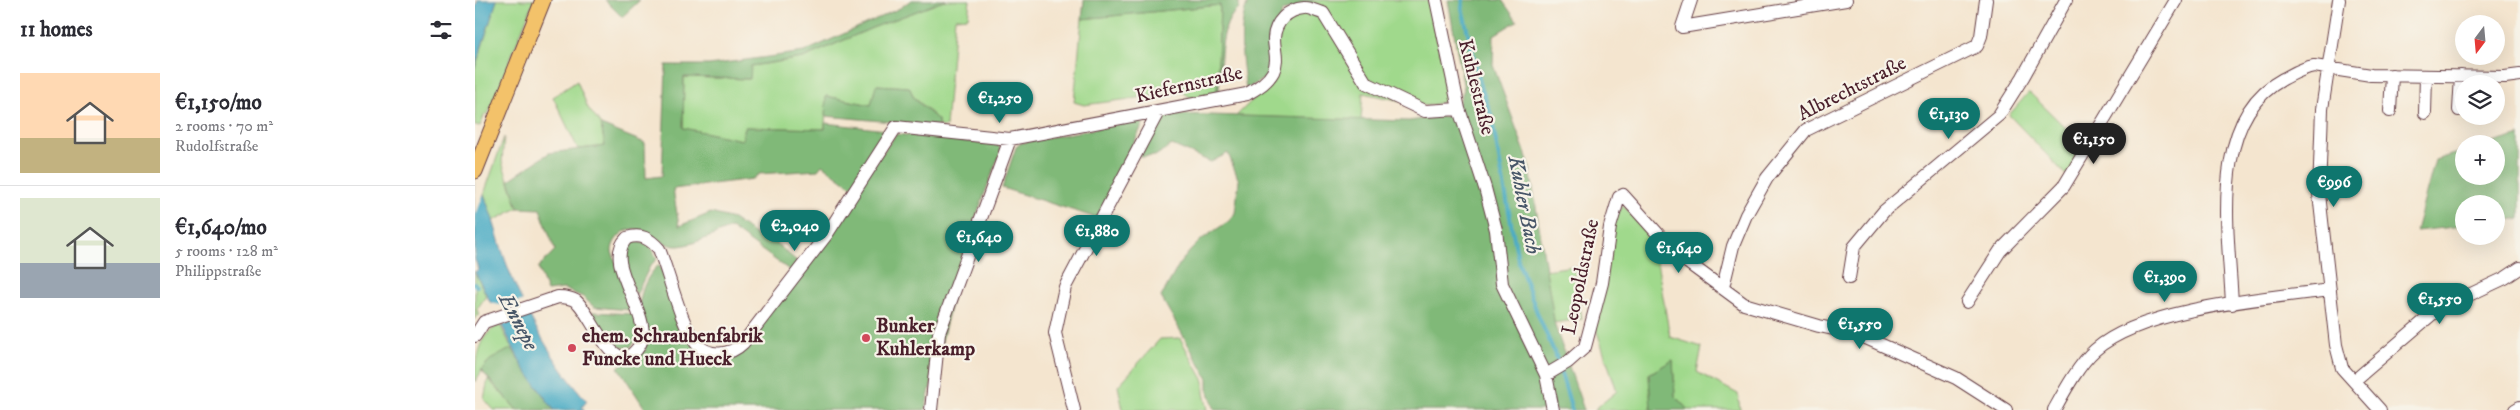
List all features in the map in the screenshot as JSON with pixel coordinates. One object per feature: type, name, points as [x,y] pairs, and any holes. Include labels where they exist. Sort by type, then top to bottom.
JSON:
[{"type":"main road","points":[[477,167],[543,0]]},
{"type":"street","name":"Kuhlestraße","points":[[1436,0],[1459,110],[1485,188],[1494,222],[1502,284],[1549,373],[1553,410]]},
{"type":"street","points":[[1691,0],[1682,27],[1846,0]]},
{"type":"street","name":"Albrechtstraße","points":[[1723,287],[1733,246],[1746,215],[1767,178],[1806,130],[1977,46],[1981,36],[1986,0]]},
{"type":"street","points":[[1849,278],[1854,247],[1884,211],[1999,115],[2023,77],[2066,0]]},
{"type":"street","points":[[1967,302],[2000,250],[2064,186],[2176,0]]},
{"type":"street","points":[[2339,0],[2322,109],[2319,194],[2337,345],[2342,368],[2355,380],[2380,410]]},
{"type":"street","name":"Kiefernstraße","points":[[475,336],[485,322],[558,297],[575,300],[584,309],[596,330],[615,355],[623,358],[630,355],[641,342],[641,323],[622,269],[620,254],[621,246],[627,238],[639,235],[653,242],[659,249],[695,342],[714,354],[727,353],[743,342],[821,242],[896,127],[1010,139],[1247,94],[1264,84],[1273,72],[1277,56],[1274,38],[1277,26],[1286,14],[1305,8],[1323,13],[1365,83],[1425,111],[1459,110]]},
{"type":"street","points":[[2232,304],[2228,179],[2235,138],[2251,108],[2270,86],[2305,67],[2327,68],[2371,75],[2455,76]]},
{"type":"street","points":[[2390,111],[2392,75]]},
{"type":"street","points":[[2505,78],[2520,75]]},
{"type":"street","points":[[2425,113],[2426,76]]},
{"type":"street","points":[[1074,410],[1055,332],[1065,287],[1158,112]]},
{"type":"street","points":[[931,410],[939,333],[1010,139]]},
{"type":"street","name":"Leopoldstraße","points":[[1549,373],[1568,362],[1585,346],[1602,283],[1610,227],[1619,197],[1623,195],[1676,254],[1723,287]]},
{"type":"street","points":[[2355,380],[2437,310],[2505,278],[2520,268]]},
{"type":"street","points":[[1723,287],[1744,304],[1819,326],[1857,334],[1900,352],[1956,378],[2006,410]]},
{"type":"street","points":[[2054,410],[2066,388],[2095,350],[2121,333],[2153,319],[2232,304],[2330,290]]},
{"type":"street","points":[[2515,410],[2520,407]]},
{"type":"green space","points":[[497,0],[534,0],[488,114],[485,114],[480,126],[475,125],[475,69]]},
{"type":"green space","points":[[605,0],[640,0],[622,17]]},
{"type":"green space","points":[[911,0],[946,0],[872,28],[803,58],[751,66],[750,79],[684,77],[683,128],[742,140],[745,127],[825,129],[825,123],[887,130],[852,187],[822,165],[818,170],[759,174],[753,179],[673,189],[679,226],[711,213],[733,219],[766,242],[775,242],[799,263],[792,272],[731,228],[699,241],[679,246],[671,245],[635,229],[627,230],[620,235],[612,249],[632,305],[630,310],[594,307],[583,297],[564,289],[547,291],[538,268],[555,250],[540,209],[518,208],[509,180],[549,153],[605,146],[601,125],[645,143],[646,178],[662,176],[666,65],[709,65],[804,52],[900,8]]},
{"type":"green space","points":[[946,0],[970,0],[968,17],[955,18],[946,127],[938,126],[938,120],[914,97],[909,87],[876,85],[871,105],[826,96],[825,129],[745,127],[742,140],[683,128],[684,77],[749,79],[751,66],[803,58],[872,28]]},
{"type":"green space","points":[[1084,0],[1239,0],[1239,9],[1232,15],[1224,34],[1219,92],[1217,93],[1220,5],[1082,19]]},
{"type":"green space","points":[[1249,0],[1314,0],[1310,4],[1282,11],[1267,77],[1246,89],[1242,56],[1242,32],[1245,10]]},
{"type":"green space","points":[[1314,0],[1428,0],[1451,100],[1427,106],[1363,93],[1361,120],[1236,116],[1271,82],[1279,28]]},
{"type":"green space","points":[[1448,0],[1502,0],[1517,21],[1494,35],[1493,65],[1529,163],[1555,326],[1584,410],[1215,410],[1208,389],[1208,379],[1161,297],[1180,263],[1191,250],[1202,239],[1229,221],[1235,213],[1239,181],[1228,153],[1211,162],[1172,145],[1155,156],[1140,157],[1150,137],[1163,120],[1176,114],[1409,121],[1454,115],[1464,89]]},
{"type":"green space","points":[[1220,5],[1217,93],[1191,98],[1183,92],[1084,105],[1074,102],[1082,19]]},
{"type":"green space","points":[[577,81],[588,108],[601,125],[605,146],[578,149],[553,97]]},
{"type":"green space","points":[[876,85],[909,87],[914,98],[938,120],[938,126],[825,116],[826,96],[871,105]]},
{"type":"green space","points":[[2029,92],[2078,140],[2074,146],[2081,152],[2067,176],[2009,115]]},
{"type":"green space","points":[[1134,121],[1143,124],[1097,218],[1002,188],[1016,147],[1021,143]]},
{"type":"green space","points":[[896,134],[998,145],[1001,150],[965,246],[925,410],[646,410],[618,367],[639,352],[638,317],[641,294],[645,283],[659,265],[704,354],[736,355]]},
{"type":"green space","points":[[2520,135],[2520,218],[2505,220],[2505,195],[2455,195],[2455,227],[2416,231],[2435,160],[2455,154],[2455,185],[2505,185],[2505,139]]},
{"type":"green space","points":[[504,137],[502,162],[518,208],[493,221],[484,194]]},
{"type":"green space","points":[[1623,205],[1653,239],[1670,337],[1702,347],[1697,372],[1738,394],[1740,410],[1688,410],[1675,396],[1673,360],[1649,374],[1651,410],[1594,410],[1617,391],[1594,323],[1612,225]]},
{"type":"green space","points":[[634,240],[650,246],[657,259],[650,266],[636,295],[624,264],[625,247]]},
{"type":"green space","points":[[1574,266],[1582,319],[1553,323],[1545,270]]},
{"type":"green space","points":[[475,271],[486,296],[477,309],[479,315],[475,319]]},
{"type":"green space","points":[[592,312],[634,314],[639,336],[631,347],[618,348],[612,345]]},
{"type":"green space","points":[[500,325],[512,348],[486,364],[475,382],[477,357],[482,342],[492,329]]},
{"type":"green space","points":[[1180,338],[1204,381],[1204,393],[1208,410],[1123,410],[1118,386],[1160,339]]},
{"type":"green space","points":[[512,348],[523,367],[554,410],[517,410],[481,370],[490,360]]},
{"type":"green space","points":[[1673,360],[1675,396],[1688,410],[1651,410],[1649,374]]},
{"type":"green space","points":[[488,379],[515,410],[494,410],[484,399]]},
{"type":"water","points":[[478,0],[497,0],[475,67],[475,8]]},
{"type":"water","name":"Ennepe","points":[[475,179],[489,209],[506,262],[521,299],[540,335],[562,369],[587,401],[582,407],[585,410],[554,410],[523,367],[475,272],[478,269],[475,259]]},
{"type":"pier","points":[[475,176],[485,191],[475,217]]},
{"type":"pier","points":[[525,300],[531,315],[500,326],[489,303],[506,306]]},
{"type":"waterway","name":"Kuhler Bach","points":[[1463,0],[1462,8],[1481,87],[1491,115],[1518,260],[1538,315],[1556,356],[1572,410]]},
{"type":"place","name":"Bunker Kuhlerkamp","points":[[866,338]]},
{"type":"place","name":"ehem. Schraubenfabrik Funcke und Hueck","points":[[572,348]]}]
